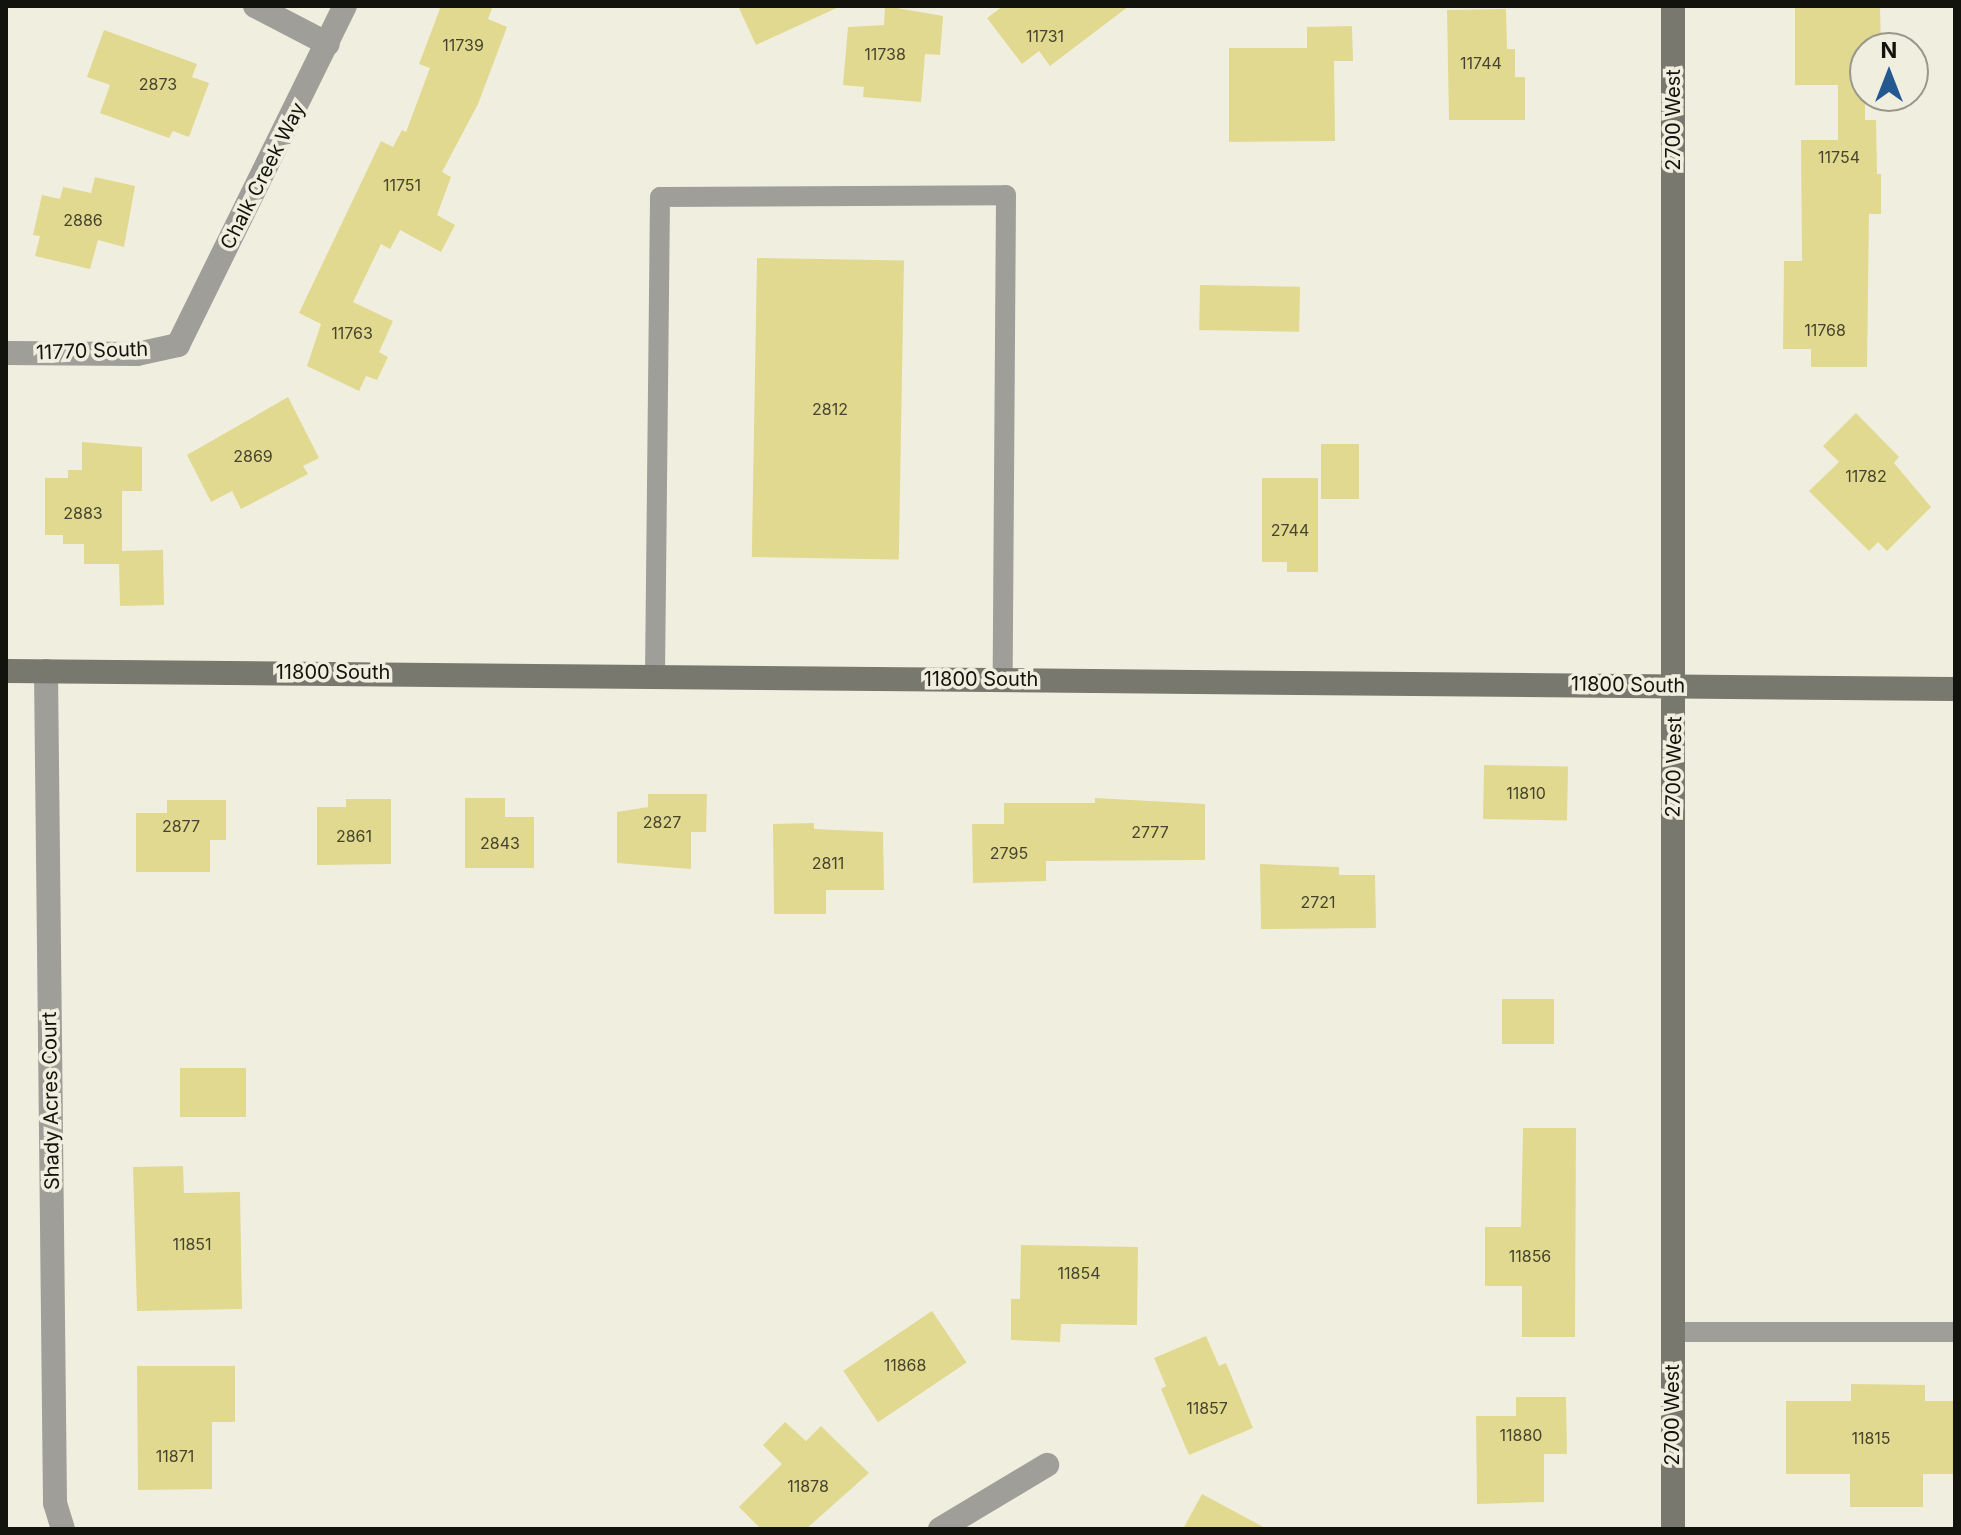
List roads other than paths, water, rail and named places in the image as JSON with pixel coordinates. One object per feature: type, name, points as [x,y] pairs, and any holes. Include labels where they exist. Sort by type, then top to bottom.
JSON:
[{"type":"main road","name":"2700 West","points":[[1673,6],[1676,686],[1673,1529]]},
{"type":"main road","name":"11800 South","points":[[6,671],[1955,689]]},
{"type":"street","points":[[255,6],[328,44]]},
{"type":"street","name":"Chalk Creek Way","points":[[178,345],[345,6]]},
{"type":"street","name":"11770 South","points":[[6,353],[137,354],[178,345]]},
{"type":"street","name":"Shady Acres Court","points":[[46,671],[55,1503],[63,1529]]},
{"type":"street","points":[[940,1529],[1047,1465]]},
{"type":"lane","points":[[655,676],[660,197],[1006,195],[1003,679]]},
{"type":"lane","points":[[1672,1332],[1955,1332]]}]
